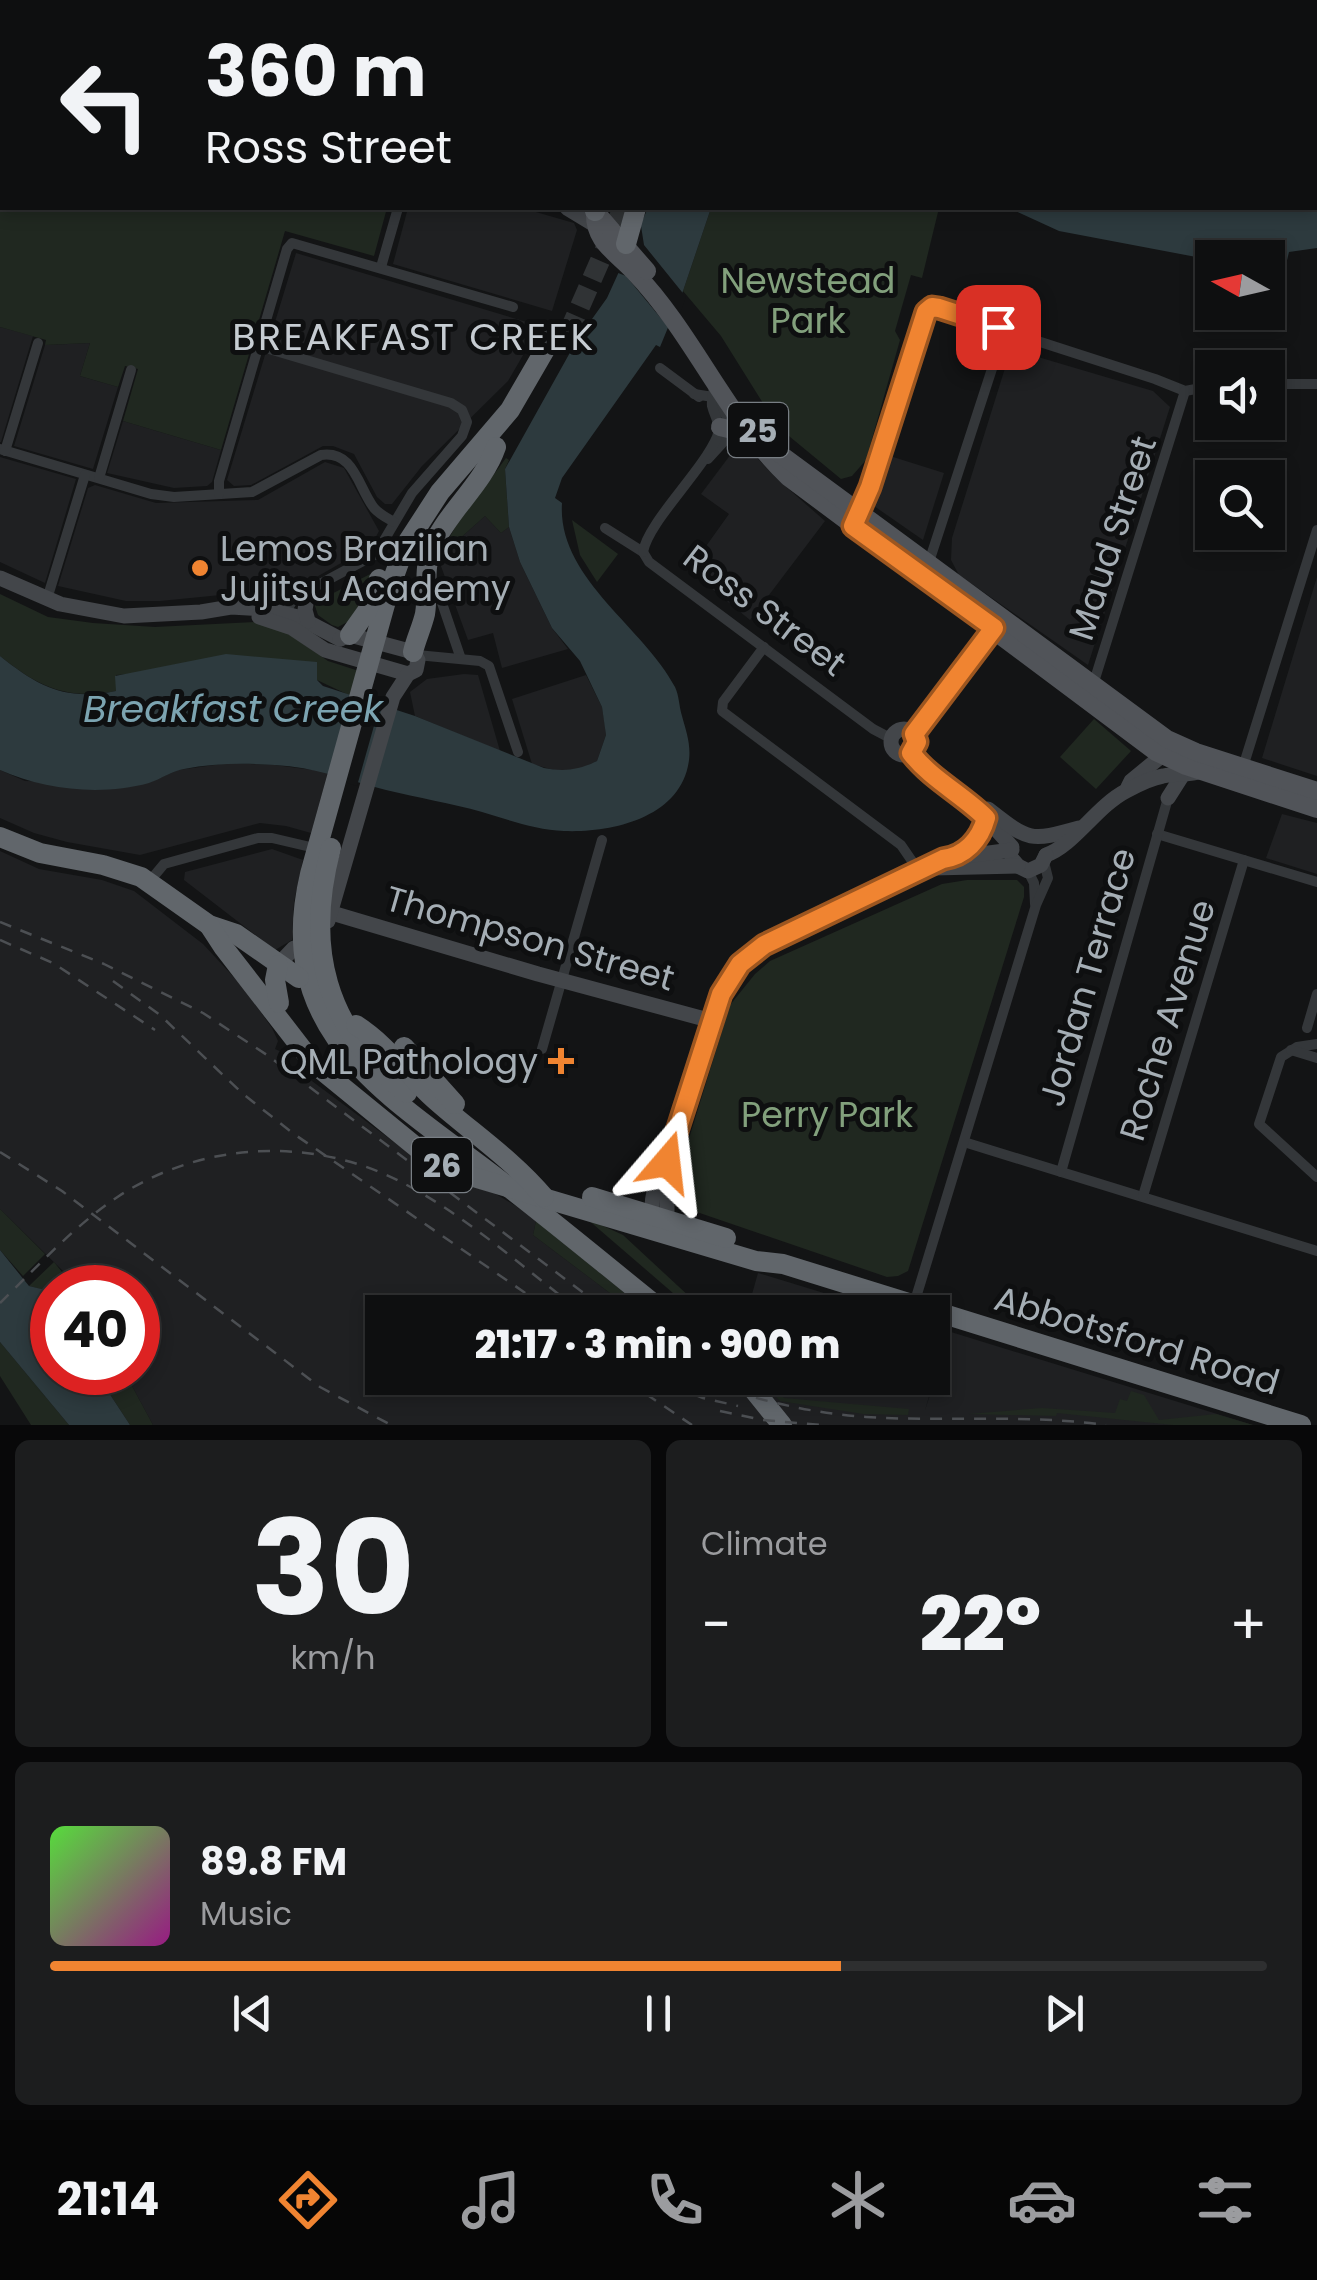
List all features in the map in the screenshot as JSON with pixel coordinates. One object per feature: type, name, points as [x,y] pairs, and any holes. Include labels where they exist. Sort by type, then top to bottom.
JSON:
[{"type":"highway","points":[[622,250],[635,210]]},
{"type":"highway","points":[[480,1169],[364,1075],[337,1042],[320,1010],[306,961],[305,900],[384,631],[407,575],[427,532],[447,503],[496,447],[538,388],[562,331],[510,410],[430,506],[405,546],[384,631],[326,865],[319,914],[325,975],[365,1054],[386,1076],[455,1118],[554,1208],[661,1295]]},
{"type":"highway","points":[[414,662],[425,612],[426,570],[432,548],[449,518],[489,467],[496,447]]},
{"type":"highway","points":[[343,642],[367,611],[388,556],[412,512],[436,484],[454,476]]},
{"type":"highway","name":"Abbotsford Road","points":[[0,837],[40,853],[114,868],[149,882],[209,924],[236,934],[250,945],[256,960],[293,978]]},
{"type":"highway","name":"Abbotsford Road","points":[[209,924],[313,1063],[441,1165],[468,1176],[760,1250],[783,1264],[885,1295]]},
{"type":"highway","points":[[238,964],[256,972],[337,1071],[416,1132],[526,1200],[643,1295]]},
{"type":"highway","points":[[280,1003],[293,978]]},
{"type":"highway","name":"26","points":[[349,1019],[406,1049],[429,1072],[455,1118]]},
{"type":"highway","name":"Abbotsford Road","points":[[546,1185],[660,1223]]},
{"type":"highway","name":"Abbotsford Road","points":[[950,1315],[1300,1425]]},
{"type":"highway","points":[[741,1395],[764,1425]]},
{"type":"highway","points":[[758,1395],[782,1425]]},
{"type":"main road","points":[[594,213],[622,250]]},
{"type":"main road","name":"25","points":[[622,250],[684,325],[768,442],[856,519],[1202,771],[1317,809]]},
{"type":"main road","name":"25","points":[[684,325],[714,394],[788,477],[929,562],[998,622]]},
{"type":"main road","points":[[724,428],[749,434]]},
{"type":"main road","name":"25","points":[[1169,750],[1317,790]]},
{"type":"street","points":[[381,267],[397,210]]},
{"type":"street","points":[[219,494],[219,481],[258,346],[292,243],[513,307]]},
{"type":"street","points":[[856,519],[928,310],[939,308],[1186,392],[1195,390]]},
{"type":"street","points":[[929,562],[1004,332]]},
{"type":"street","points":[[38,342],[3,450],[158,495],[258,490],[328,454],[349,464],[376,510],[394,522]]},
{"type":"street","points":[[258,346],[452,404],[462,410],[468,422],[462,436],[422,478],[376,554],[292,600],[282,618]]},
{"type":"street","points":[[644,552],[650,535],[704,462],[729,436],[724,428],[728,418],[714,394],[694,394],[660,368]]},
{"type":"street","points":[[98,478],[131,370]]},
{"type":"street","points":[[1285,384],[1317,384]]},
{"type":"street","name":"Maud Street","points":[[1090,692],[1186,392]]},
{"type":"street","points":[[47,599],[85,475]]},
{"type":"street","name":"Ross Street","points":[[604,528],[644,552],[650,562],[892,740]]},
{"type":"street","points":[[1242,768],[1317,530]]},
{"type":"street","points":[[0,578],[47,599],[124,616],[240,606],[308,621],[388,668],[414,662],[480,661],[489,666],[518,752]]},
{"type":"street","points":[[308,591],[308,621]]},
{"type":"street","points":[[442,603],[461,659]]},
{"type":"street","points":[[282,618],[325,650],[343,642],[414,662]]},
{"type":"street","points":[[914,734],[998,622]]},
{"type":"street","points":[[764,647],[722,702],[722,710],[900,845],[922,871],[1037,868],[1029,848],[986,818],[911,753]]},
{"type":"street","points":[[149,882],[164,864],[258,838],[349,855],[393,697],[414,662]]},
{"type":"street","points":[[388,668],[393,697]]},
{"type":"street","points":[[903,730],[914,734],[917,742],[911,753],[899,754],[893,748],[892,740],[903,730]]},
{"type":"street","points":[[1126,790],[1131,781],[1169,750]]},
{"type":"street","points":[[660,1223],[652,1196],[667,1162],[712,1021],[730,978],[755,951],[943,859],[1072,840],[1079,828],[1126,790],[1159,776],[1202,771]]},
{"type":"street","points":[[1168,798],[1182,776]]},
{"type":"street","name":"Jordan Terrace","points":[[1061,1172],[1168,798]]},
{"type":"street","points":[[917,1295],[1036,906],[1048,878],[1029,848],[986,808],[974,805]]},
{"type":"street","points":[[958,857],[978,839],[986,818]]},
{"type":"street","name":"Roche Avenue","points":[[1157,834],[1317,882]]},
{"type":"street","points":[[542,1048],[602,840]]},
{"type":"street","points":[[1023,868],[1029,848]]},
{"type":"street","name":"Thompson Street","points":[[349,855],[330,917],[712,1021]]},
{"type":"street","name":"Roche Avenue","points":[[1143,1196],[1244,860]]},
{"type":"street","points":[[1023,868],[1034,884],[1036,906]]},
{"type":"street","points":[[293,978],[294,948]]},
{"type":"street","points":[[1306,1028],[1317,994]]},
{"type":"street","points":[[1317,1044],[1290,1049],[1278,1060],[1259,1124],[1317,1178]]},
{"type":"street","points":[[1290,1049],[1317,1058]]},
{"type":"street","points":[[964,1142],[1317,1250]]},
{"type":"shaded area","points":[[407,210],[529,210],[574,223],[577,230],[552,311],[393,264]]},
{"type":"shaded area","points":[[296,253],[540,326],[508,381],[422,466],[392,504],[377,497],[354,454],[333,446],[323,446],[251,485],[234,486],[227,480]]},
{"type":"shaded area","points":[[0,327],[33,336],[1,442],[0,442]]},
{"type":"shaded area","points":[[90,343],[80,376],[118,387],[93,469],[14,446],[45,345]]},
{"type":"shaded area","points":[[1011,349],[1153,391],[1170,407],[1088,665],[959,575],[951,560],[952,538]]},
{"type":"shaded area","points":[[123,421],[221,450],[212,482],[207,486],[174,488],[107,473]]},
{"type":"shaded area","points":[[737,446],[747,447],[825,521],[750,620],[689,570],[729,514],[701,494]]},
{"type":"shaded area","points":[[890,456],[944,473],[923,540],[874,506]]},
{"type":"shaded area","points":[[0,457],[76,479],[45,583],[0,562]]},
{"type":"shaded area","points":[[325,462],[344,468],[379,531],[371,546],[313,579],[291,588],[160,601],[126,601],[58,586],[88,488],[95,485],[156,503],[258,500]]},
{"type":"shaded area","points":[[485,516],[501,533],[509,527],[520,562],[552,628],[568,649],[502,668],[493,633],[468,640],[438,558]]},
{"type":"shaded area","points":[[1317,577],[1317,776],[1262,758]]},
{"type":"shaded area","points":[[478,675],[500,751],[415,716],[410,692],[427,679]]},
{"type":"shaded area","points":[[586,675],[602,707],[605,725],[606,735],[597,761],[578,770],[561,772],[532,764],[512,699]]},
{"type":"shaded area","points":[[229,763],[328,772],[311,833],[260,823],[140,855],[67,842],[0,818],[0,770],[25,781],[148,783],[178,770]]},
{"type":"shaded area","points":[[1282,814],[1317,823],[1317,874],[1266,858]]},
{"type":"shaded area","points":[[272,849],[303,860],[294,902],[292,940],[275,950],[184,880],[185,872]]},
{"type":"shaded area","points":[[0,851],[39,869],[102,880],[134,891],[203,944],[243,987],[272,1028],[278,1041],[275,1049],[286,1054],[285,1061],[425,1165],[469,1192],[474,1187],[516,1206],[536,1221],[533,1235],[612,1295],[365,1295],[365,1395],[929,1395],[925,1410],[930,1395],[950,1395],[951,1332],[1253,1425],[153,1425],[137,1395],[160,1395],[160,1265],[57,1265],[0,1209]]},
{"type":"shaded area","points":[[758,1273],[830,1295],[752,1295]]},
{"type":"green space","points":[[0,210],[386,210],[374,256],[285,231],[221,450],[123,421],[138,369],[125,366],[118,387],[80,376],[90,343],[45,345],[46,340],[0,327]]},
{"type":"green space","name":"Newstead Park","points":[[710,210],[939,210],[922,278],[911,275],[895,331],[900,340],[866,460],[852,476],[841,479],[778,427],[721,336],[683,291]]},
{"type":"green space","points":[[506,458],[509,527],[501,533],[485,516],[438,558],[457,524]]},
{"type":"green space","points":[[572,520],[618,554],[597,582],[580,555]]},
{"type":"green space","points":[[376,571],[351,620],[338,627],[318,615],[314,603]]},
{"type":"green space","points":[[0,594],[48,617],[93,623],[155,627],[255,622],[284,631],[328,661],[362,672],[355,698],[317,680],[316,662],[116,675],[117,691],[67,692],[40,683],[0,656]]},
{"type":"green space","points":[[1094,719],[1131,751],[1096,789],[1060,757]]},
{"type":"green space","name":"Perry Park","points":[[1017,880],[1024,887],[1024,897],[908,1271],[887,1277],[688,1209],[677,1195],[679,1171],[730,1005],[755,974],[770,961],[942,884]]},
{"type":"green space","points":[[0,1209],[45,1254],[23,1276],[0,1250]]},
{"type":"green space","points":[[586,1218],[623,1235],[688,1295],[675,1295]]},
{"type":"green space","points":[[536,1221],[627,1295],[612,1295],[533,1235]]},
{"type":"green space","points":[[0,1342],[30,1378],[30,1395],[44,1395],[69,1425],[31,1425],[0,1376]]},
{"type":"green space","points":[[1131,1391],[1144,1395],[1159,1420],[1216,1414],[1253,1425],[1173,1425],[1057,1413],[968,1414],[1042,1408],[1115,1413],[1120,1399],[1127,1401]]},
{"type":"green space","points":[[110,1395],[137,1395],[153,1425],[130,1425]]},
{"type":"green space","points":[[775,1395],[909,1409],[908,1415],[863,1414],[780,1401]]},
{"type":"water","name":"Breakfast Creek","points":[[647,210],[710,210],[660,347],[656,345],[562,478],[555,498],[562,503],[564,530],[587,578],[661,665],[676,690],[688,738],[689,760],[684,779],[659,808],[642,818],[603,829],[564,831],[533,827],[289,766],[207,766],[180,770],[131,787],[93,790],[54,786],[0,770],[0,656],[40,683],[82,694],[116,691],[115,676],[226,654],[317,662],[317,680],[323,686],[415,716],[544,768],[571,769],[597,761],[606,735],[602,707],[580,661],[552,628],[520,562],[509,527],[505,469],[577,340],[607,298]]},
{"type":"water","points":[[1013,210],[1317,210],[1317,248],[1289,252],[1285,269],[1285,240],[1195,240],[1195,257],[1059,231]]},
{"type":"water","points":[[0,1250],[30,1286],[30,1378],[0,1342]]},
{"type":"water","points":[[44,1395],[110,1395],[130,1425],[69,1425]]},
{"type":"pier","points":[[641,226],[644,245],[686,297],[673,333],[626,276],[613,271],[624,247]]},
{"type":"pier","points":[[352,692],[381,701],[357,786],[328,777]]},
{"type":"tunnel","points":[[568,334],[622,210]]},
{"type":"railway","points":[[0,922],[104,964],[203,1013],[267,1055],[586,1295]]},
{"type":"railway","points":[[0,940],[53,963],[155,1030]]},
{"type":"railway","points":[[113,981],[160,1015],[243,1094],[294,1134],[528,1295]]},
{"type":"railway","points":[[0,1303],[72,1233],[119,1196],[186,1164],[259,1151],[333,1157],[403,1183],[472,1227],[560,1295]]},
{"type":"railway","points":[[0,1152],[62,1191],[320,1387],[391,1425]]},
{"type":"railway","points":[[647,1395],[692,1425]]},
{"type":"railway","points":[[696,1395],[738,1406]]},
{"type":"railway","points":[[746,1395],[844,1415],[1106,1425]]},
{"type":"railway","points":[[720,1411],[763,1420],[821,1425]]},
{"type":"place","name":"Lemos Brazilian Jujitsu Academy","points":[[200,568]]},
{"type":"place","name":"QML Pathology","points":[[561,1061]]},
{"type":"district","name":"BREAKFAST CREEK","points":[[414,336]]},
{"type":"route","points":[[667,1162],[721,994],[740,964],[774,940],[943,859],[958,857],[982,832],[986,818],[911,753],[917,742],[914,734],[994,628],[853,526],[870,487],[926,312],[932,307],[939,308],[998,327]]}]
